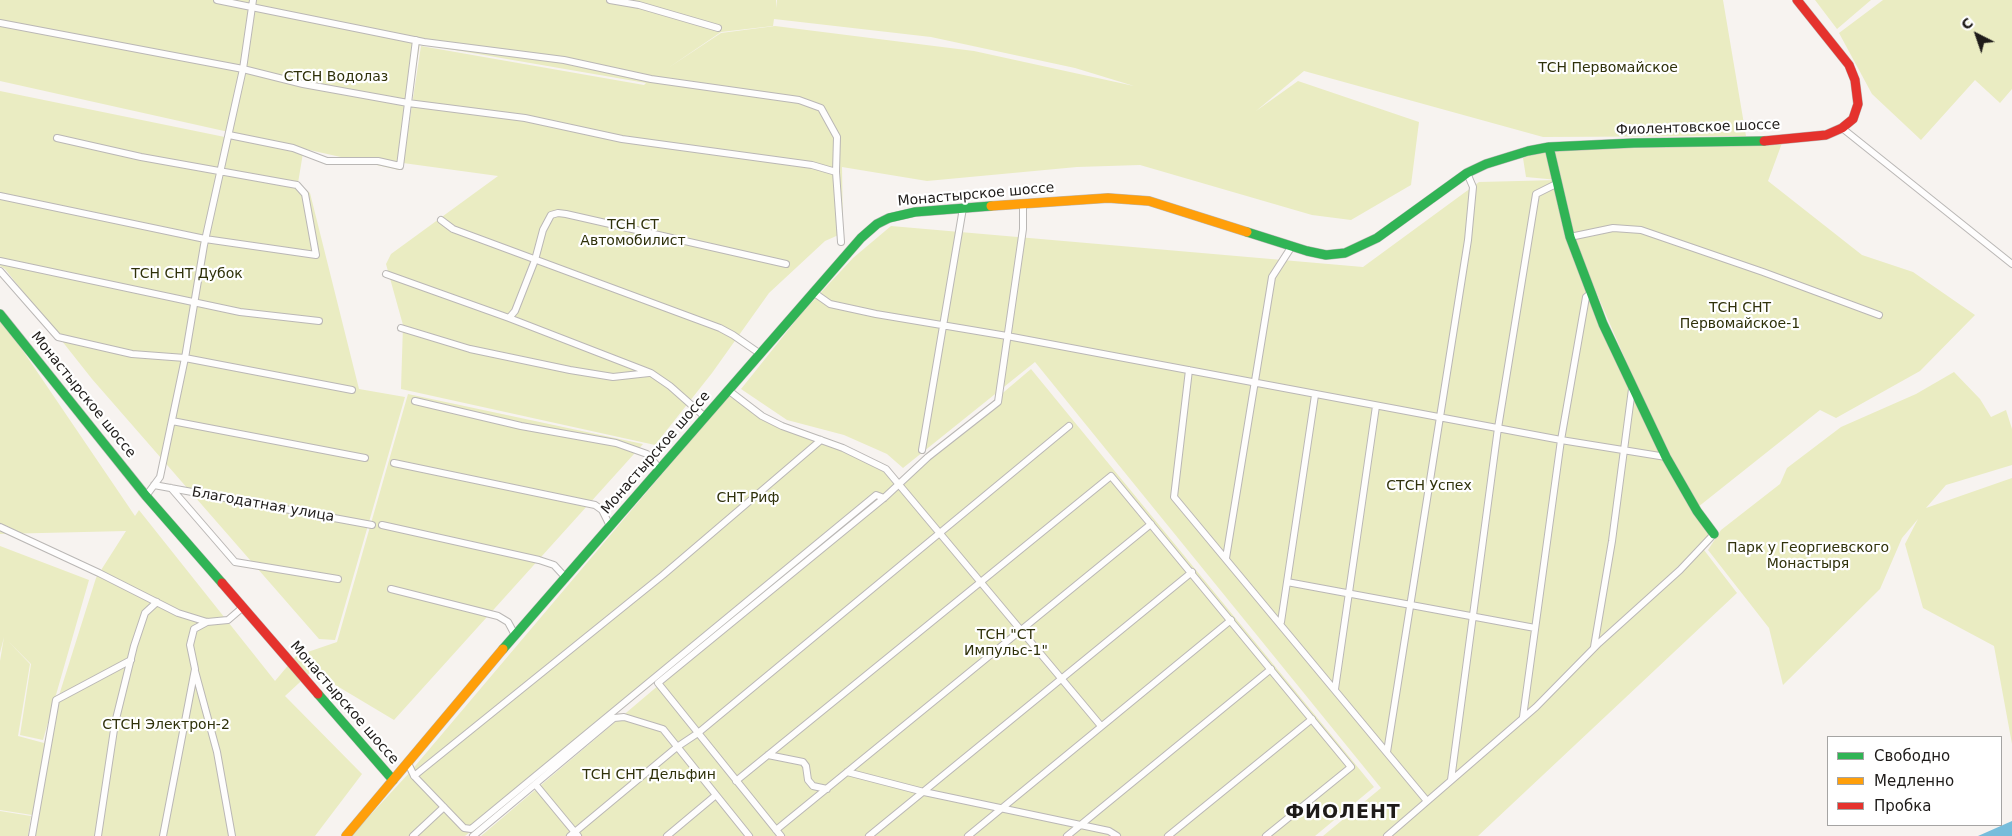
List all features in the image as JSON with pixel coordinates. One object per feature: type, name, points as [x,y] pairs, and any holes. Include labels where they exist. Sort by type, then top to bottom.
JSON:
[{"type":"main road","points":[[1797,0],[1849,65],[1855,80],[1858,104],[1853,119],[1842,128]]},
{"type":"main road","name":"Фиолентовское шоссе","points":[[1549,147],[1753,142],[1826,135],[1842,128]]},
{"type":"main road","points":[[1549,147],[1556,184],[1570,237],[1591,293],[1632,389],[1666,457],[1697,511],[1714,534]]},
{"type":"main road","name":"Монастырское шоссе","points":[[0,314],[146,496],[393,780],[515,635],[759,353],[861,238],[877,224],[900,214],[1108,198],[1149,202],[1326,255],[1345,253],[1362,247],[1468,173],[1506,157],[1549,147]]},
{"type":"main road","points":[[346,836],[393,780]]},
{"type":"street","points":[[217,0],[253,3],[416,40],[564,60],[651,79],[799,100],[821,108],[837,136],[836,172],[841,242]]},
{"type":"street","points":[[610,0],[640,5],[718,28]]},
{"type":"street","points":[[146,496],[160,477],[172,422],[205,239],[243,70],[253,3]]},
{"type":"street","points":[[0,23],[243,70],[303,84],[408,103],[525,118],[622,139],[812,165],[836,172]]},
{"type":"street","points":[[229,135],[293,148],[327,162],[378,161],[400,166],[416,40]]},
{"type":"street","points":[[1842,128],[2012,264]]},
{"type":"street","points":[[0,196],[205,239],[316,255],[305,194],[297,185],[141,157],[56,138]]},
{"type":"street","points":[[1387,752],[1468,240],[1473,187],[1468,173]]},
{"type":"street","points":[[1451,780],[1498,428],[1536,194],[1556,184]]},
{"type":"street","points":[[781,836],[658,683],[884,498],[928,457],[998,402],[1024,229],[1023,204]]},
{"type":"street","points":[[922,450],[963,208]]},
{"type":"street","points":[[509,318],[515,311],[543,230],[551,215],[558,212],[786,264]]},
{"type":"street","points":[[441,220],[453,229],[720,328],[733,334],[759,353]]},
{"type":"street","points":[[1570,237],[1614,228],[1640,230],[1763,272],[1879,315]]},
{"type":"street","points":[[1226,558],[1272,276],[1292,246]]},
{"type":"street","points":[[0,261],[240,312],[319,321]]},
{"type":"street","points":[[0,270],[58,337],[132,354],[185,358],[352,390]]},
{"type":"street","points":[[386,274],[509,318],[651,373],[670,386],[705,417]]},
{"type":"street","points":[[813,292],[830,304],[943,326],[1007,336],[1561,440],[1666,457]]},
{"type":"street","points":[[1523,717],[1561,440],[1586,297],[1591,293]]},
{"type":"street","points":[[401,328],[470,349],[570,370],[614,377],[651,373]]},
{"type":"street","points":[[1189,370],[1174,497],[1281,622],[1428,801]]},
{"type":"street","points":[[1594,649],[1612,541],[1622,451],[1632,389]]},
{"type":"street","points":[[728,390],[762,416],[874,462],[886,469],[1101,726]]},
{"type":"street","points":[[1281,622],[1315,395]]},
{"type":"street","points":[[415,401],[521,426],[616,443],[647,454],[660,469]]},
{"type":"street","points":[[1336,689],[1376,406]]},
{"type":"street","points":[[172,422],[365,458]]},
{"type":"street","points":[[535,784],[574,835],[677,747],[698,733],[938,532],[1069,426]]},
{"type":"street","points":[[414,776],[663,575],[821,440]]},
{"type":"street","points":[[394,463],[595,505],[602,510],[610,526]]},
{"type":"street","points":[[736,781],[1111,476],[1351,767],[1266,836]]},
{"type":"street","name":"Благодатная улица","points":[[154,485],[372,525]]},
{"type":"street","points":[[171,488],[235,562],[338,579]]},
{"type":"street","points":[[408,763],[414,776],[464,828],[471,829],[876,495],[884,498]]},
{"type":"street","points":[[776,830],[1151,524]]},
{"type":"street","points":[[382,526],[538,560],[554,565],[566,578]]},
{"type":"street","points":[[0,527],[178,613],[207,622],[228,620],[242,608]]},
{"type":"street","points":[[1387,836],[1523,717],[1680,570],[1714,534]]},
{"type":"street","points":[[869,836],[1192,572]]},
{"type":"street","points":[[1287,582],[1535,628]]},
{"type":"street","points":[[391,590],[498,616],[508,622],[515,635]]},
{"type":"street","points":[[98,836],[115,723],[145,613],[157,602]]},
{"type":"street","points":[[968,836],[1231,620]]},
{"type":"street","points":[[207,622],[194,629],[190,645],[217,752],[232,836]]},
{"type":"street","points":[[32,836],[56,700],[131,660]]},
{"type":"street","points":[[163,836],[195,669]]},
{"type":"street","points":[[1067,836],[1271,669]]},
{"type":"street","points":[[473,836],[614,718],[624,717],[663,729],[750,836]]},
{"type":"street","points":[[1168,836],[1312,719]]},
{"type":"street","points":[[768,755],[803,762],[806,766],[808,780],[813,786],[827,789]]},
{"type":"street","points":[[847,772],[924,792],[1081,825],[1117,836]]},
{"type":"street","points":[[667,836],[716,795]]},
{"type":"street","points":[[413,836],[444,807]]},
{"type":"green space","points":[[0,0],[776,0],[776,8],[777,0],[1723,0],[1746,136],[1543,137],[1304,71],[1256,111],[1298,81],[1419,122],[1411,185],[1351,220],[1312,215],[1140,165],[1077,167],[927,181],[842,167],[843,233],[825,241],[769,293],[712,373],[655,445],[401,389],[403,325],[386,264],[391,254],[498,176],[403,163],[421,46],[644,85],[646,83],[420,44],[399,170],[0,81]],"holes":[[[774,19],[931,37],[1075,68],[1134,86],[974,51],[775,26],[721,33],[668,68],[721,32],[773,26]]]},
{"type":"green space","points":[[1815,0],[1871,0],[1837,29]]},
{"type":"green space","points":[[1883,0],[2012,0],[2012,89],[2000,103],[1975,80],[1921,140],[1872,94],[1839,33]]},
{"type":"green space","name":"ТСН СНТ Дубок","points":[[0,91],[303,153],[298,183],[310,193],[359,389],[405,397],[335,640],[319,639],[92,379],[5,269],[0,266]]},
{"type":"green space","name":"СТСН Успех","points":[[1782,143],[1768,181],[1862,255],[1913,272],[1975,315],[1920,371],[1836,418],[1820,410],[1698,507],[1667,456],[1578,250],[1627,373],[1668,461],[1711,533],[1704,550],[1737,593],[1478,836],[1323,836],[1381,788],[1035,362],[903,468],[887,454],[844,435],[787,420],[741,389],[801,314],[853,258],[891,226],[1363,267],[1479,182],[1558,180],[1526,177],[1523,158],[1544,150]]},
{"type":"green space","name":"СТСН Электрон-2","points":[[0,317],[135,516],[139,510],[275,681],[296,656],[337,642],[408,394],[643,444],[394,720],[312,671],[285,696],[362,774],[315,836],[29,836],[32,815],[0,810],[0,661],[4,637],[0,653],[0,546],[89,580],[43,740],[20,735],[31,664],[8,641],[30,664],[18,736],[44,743],[96,578],[126,531],[0,534]]},
{"type":"green space","name":"ТСН \"СТ Импульс-1\"","points":[[1031,369],[1374,787],[1315,836],[481,836]]},
{"type":"green space","name":"Парк у Георгиевского Монастыря","points":[[1954,372],[1980,399],[1991,417],[2006,410],[2012,429],[2012,465],[1946,485],[1926,508],[2012,478],[2012,744],[1994,646],[1923,608],[1905,544],[1918,519],[1902,538],[1880,589],[1783,685],[1769,628],[1708,550],[1721,530],[1780,484],[1787,468],[1841,427],[1916,394]]},
{"type":"green space","name":"СНТ Риф","points":[[728,396],[805,434],[883,467],[897,483],[465,836],[351,836],[410,772]]},
{"type":"green space","points":[[0,811],[31,816],[28,836],[0,836]]},
{"type":"water","points":[[2012,821],[2012,836],[1978,836],[2002,826]]},
{"type":"traffic: fast","points":[[1247,232],[1307,251],[1326,255],[1345,253],[1377,238],[1467,173],[1486,164],[1528,151],[1549,147],[1634,143],[1764,141]]},
{"type":"traffic: fast","points":[[1549,147],[1570,237],[1603,324],[1666,457],[1697,511],[1714,534]]},
{"type":"traffic: fast","points":[[503,649],[861,238],[877,224],[889,218],[915,212],[991,206]]},
{"type":"traffic: fast","points":[[0,314],[146,496],[222,583]]},
{"type":"traffic: fast","points":[[318,694],[393,780]]},
{"type":"traffic: slow","points":[[991,206],[1108,198],[1149,201],[1247,232]]},
{"type":"traffic: slow","points":[[346,836],[503,649]]},
{"type":"traffic: jam","points":[[1764,141],[1826,135],[1842,128],[1853,119],[1858,104],[1855,80],[1849,65],[1797,0]]},
{"type":"traffic: jam","points":[[222,583],[318,694]]},
{"type":"district","name":"ФИОЛЕНТ","points":[[1343,813]]},
{"type":"park label","name":"ТСН Первомайское","points":[[1608,68]]},
{"type":"park label","name":"СТСН Водолаз","points":[[336,77]]},
{"type":"park label","name":"ТСН СТ Автомобилист","points":[[633,234]]},
{"type":"park label","name":"ТСН СНТ Первомайское-1","points":[[1740,316]]},
{"type":"park label","name":"ТСН СНТ Дельфин","points":[[649,775]]}]
